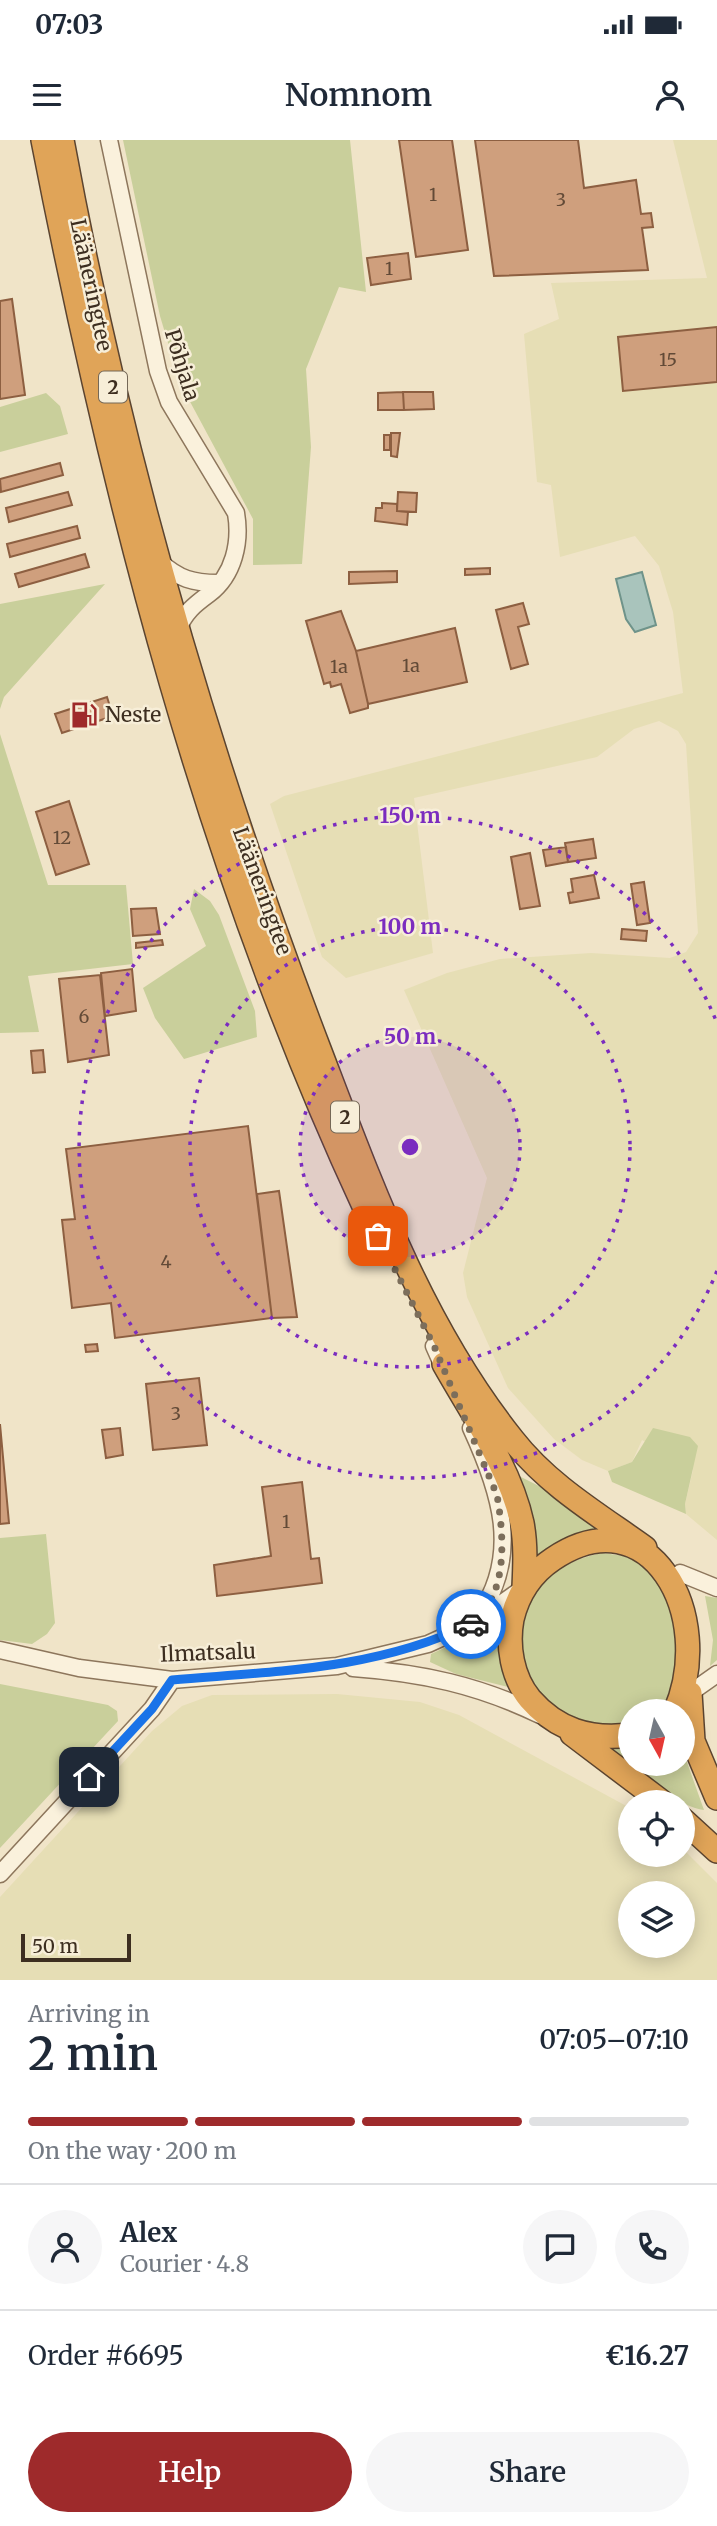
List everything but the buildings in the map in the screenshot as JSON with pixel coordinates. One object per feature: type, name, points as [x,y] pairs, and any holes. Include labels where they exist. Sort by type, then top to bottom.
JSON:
[{"type":"highway","name":"Lääneringtee","points":[[43,140],[80,327],[116,481],[178,705],[241,903],[290,1033],[347,1169],[434,1346],[510,1487],[522,1524],[524,1587]]},
{"type":"highway","name":"Lääneringtee","points":[[62,140],[102,344],[177,631],[239,829],[375,1193],[413,1278],[451,1351],[516,1444],[560,1487],[680,1573]]},
{"type":"highway","points":[[645,1548],[618,1541],[591,1542],[565,1551],[542,1566],[524,1587],[515,1608],[510,1631],[514,1665],[527,1696],[543,1713],[646,1790]]},
{"type":"highway","points":[[680,1573],[695,1594],[704,1618],[706,1644],[701,1670],[685,1699]]},
{"type":"highway","points":[[690,1693],[693,1741],[717,1798]]},
{"type":"highway","points":[[562,1726],[584,1735],[618,1737]]},
{"type":"highway","points":[[695,1831],[717,1851]]},
{"type":"street","name":"Põhjala","points":[[109,140],[158,371],[169,402],[236,513],[239,534],[236,554],[218,583],[212,592],[197,601],[183,616],[177,631]]},
{"type":"street","points":[[158,560],[174,575],[187,580],[218,583]]},
{"type":"street","points":[[434,1346],[491,1476],[501,1519],[501,1573],[492,1596],[474,1623]]},
{"type":"street","points":[[680,1573],[717,1588]]},
{"type":"street","name":"Ilmatsalu","points":[[0,1650],[79,1668],[172,1680],[337,1666],[428,1644],[474,1623],[524,1587]]},
{"type":"street","name":"Ilmatsalu","points":[[337,1666],[414,1672],[505,1698],[562,1726]]},
{"type":"street","points":[[690,1693],[717,1674]]},
{"type":"street","points":[[0,1874],[152,1709],[172,1680]]},
{"type":"shaded area","points":[[673,140],[717,140],[717,1540],[686,1514],[685,1504],[693,1470],[642,1440],[632,1462],[608,1471],[582,1460],[554,1439],[508,1388],[467,1297],[463,1273],[487,1178],[404,990],[447,973],[500,959],[591,953],[670,958],[686,952],[698,933],[686,744],[678,731],[659,721],[634,729],[597,757],[414,798],[433,953],[346,978],[322,957],[270,804],[284,796],[683,693],[673,612],[659,566],[635,536],[560,557],[551,485],[537,482],[524,334],[559,319],[551,283],[707,278]]},
{"type":"shaded area","points":[[337,1694],[420,1702],[459,1715],[618,1801],[618,1867],[695,1867],[695,1861],[717,1883],[717,1980],[0,1980],[0,1897],[152,1731],[182,1706],[212,1695]]},
{"type":"green space","points":[[123,140],[350,140],[366,292],[339,287],[306,369],[311,447],[302,564],[253,565],[253,519],[180,383],[160,316]]},
{"type":"green space","points":[[46,393],[60,406],[68,434],[0,452],[0,407]]},
{"type":"green space","points":[[105,584],[4,697],[0,709],[0,604]]},
{"type":"green space","points":[[0,734],[48,885],[126,885],[133,964],[28,976],[39,1032],[0,1033]]},
{"type":"green space","points":[[194,889],[210,901],[219,915],[255,1011],[257,1037],[184,1059],[155,1018],[143,988],[206,946],[190,909]]},
{"type":"green space","points":[[653,1428],[690,1437],[698,1446],[685,1504],[686,1514],[612,1482],[608,1471],[632,1462]]},
{"type":"green space","points":[[519,1476],[547,1490],[606,1530],[536,1559]]},
{"type":"green space","points":[[46,1534],[55,1623],[47,1634],[32,1644],[0,1640],[0,1538]]},
{"type":"green space","points":[[601,1553],[619,1555],[644,1563],[661,1577],[688,1611],[674,1693],[667,1699],[618,1699],[618,1723],[594,1726],[563,1715],[539,1693],[524,1663],[520,1630],[530,1598],[556,1571]]},
{"type":"green space","points":[[705,1596],[717,1598],[717,1660],[710,1666],[713,1640]]},
{"type":"green space","points":[[500,1615],[508,1687],[456,1674],[430,1662],[431,1654],[470,1636]]},
{"type":"green space","points":[[0,1684],[108,1705],[117,1711],[118,1721],[0,1848]]},
{"type":"green space","points":[[618,1744],[618,1755],[607,1746]]},
{"type":"green space","points":[[643,1776],[692,1776],[704,1810],[695,1808],[695,1790],[663,1790]]},
{"type":"water","points":[[642,572],[656,625],[635,632],[626,619],[616,579]]},
{"type":"way so far","points":[[378,1236],[434,1346],[474,1434],[497,1495],[501,1519],[501,1573],[492,1596],[471,1624]]},
{"type":"place","name":"Neste","points":[[84,715]]},
{"type":"route","points":[[89,1777],[152,1709],[172,1680],[337,1666],[428,1644],[471,1624]]}]
